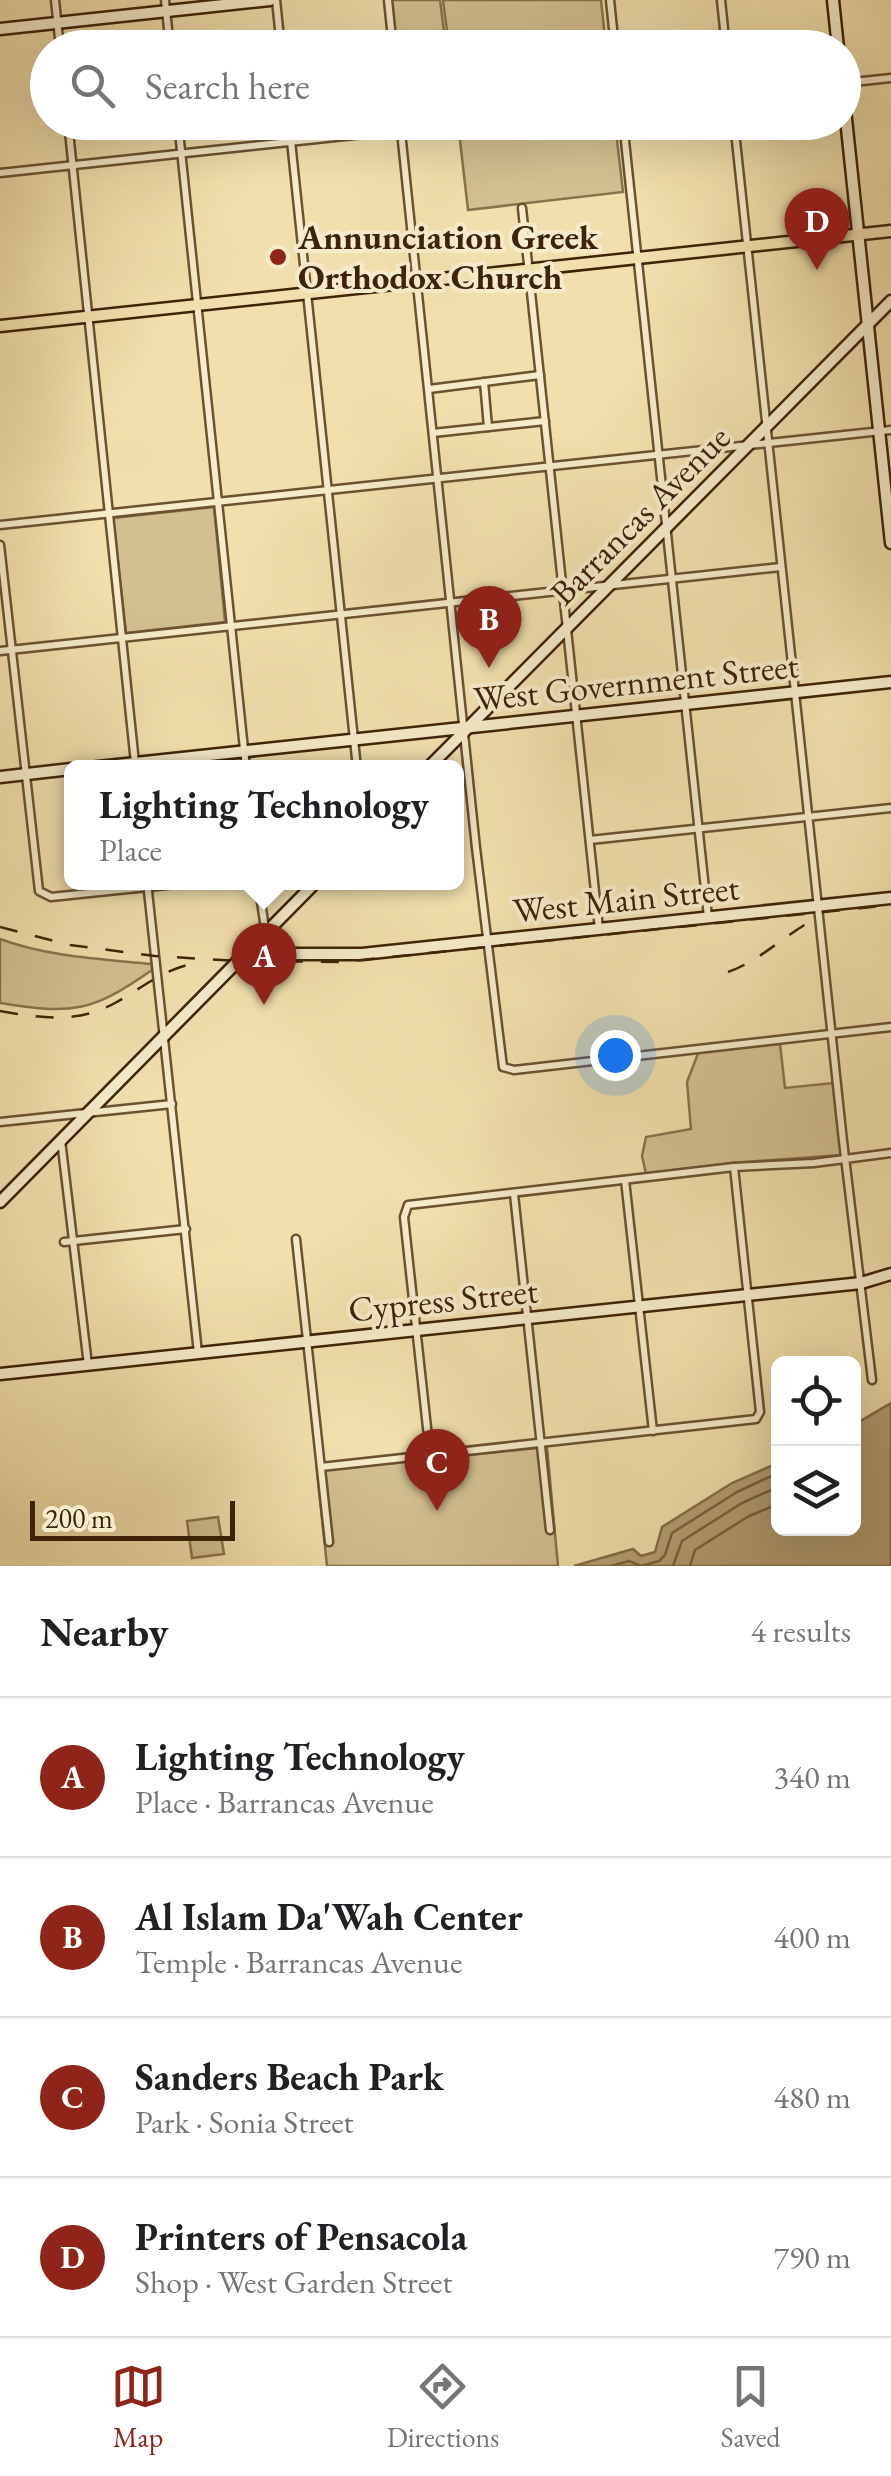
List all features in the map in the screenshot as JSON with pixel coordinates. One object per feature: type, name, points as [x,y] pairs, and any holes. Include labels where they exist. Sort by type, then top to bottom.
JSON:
[{"type":"main road","points":[[0,326],[891,230]]},
{"type":"street","points":[[55,0],[58,30]]},
{"type":"street","points":[[0,29],[166,6],[273,0],[278,30]]},
{"type":"street","points":[[388,0],[390,30]]},
{"type":"street","points":[[610,0],[613,30]]},
{"type":"street","points":[[721,0],[724,30]]},
{"type":"street","points":[[833,0],[836,30]]},
{"type":"street","points":[[861,81],[891,78]]},
{"type":"street","points":[[70,140],[134,760]]},
{"type":"street","points":[[180,140],[245,760]]},
{"type":"street","points":[[0,173],[304,140]]},
{"type":"street","points":[[402,140],[503,1067],[514,1070],[891,1027]]},
{"type":"street","points":[[625,140],[708,917]]},
{"type":"street","points":[[736,140],[831,1034],[872,1380]]},
{"type":"street","points":[[848,140],[868,324],[885,430],[891,543]]},
{"type":"street","points":[[290,142],[355,760]]},
{"type":"street","points":[[522,208],[599,929]]},
{"type":"street","name":"Barrancas Avenue","points":[[436,760],[891,301]]},
{"type":"street","points":[[429,389],[540,375]]},
{"type":"street","points":[[484,382],[488,427]]},
{"type":"street","points":[[434,433],[544,421]]},
{"type":"street","points":[[0,525],[885,430]]},
{"type":"street","points":[[0,545],[37,887],[51,897],[108,890]]},
{"type":"street","points":[[0,651],[781,567]]},
{"type":"street","name":"West Government Street","points":[[174,760],[891,682]]},
{"type":"street","points":[[0,777],[64,771]]},
{"type":"street","points":[[590,840],[891,808]]},
{"type":"street","points":[[149,890],[198,1353]]},
{"type":"street","points":[[259,890],[266,936]]},
{"type":"street","points":[[0,1202],[309,890]]},
{"type":"street","name":"West Main Street","points":[[247,954],[350,955],[891,898]]},
{"type":"street","points":[[0,1122],[172,1104]]},
{"type":"street","points":[[60,1139],[69,1241],[88,1365]]},
{"type":"street","points":[[430,1455],[405,1209],[422,1201],[891,1153]]},
{"type":"street","points":[[321,1467],[752,1420],[759,1416],[734,1167]]},
{"type":"street","points":[[625,1180],[652,1431]]},
{"type":"street","points":[[514,1194],[550,1530]]},
{"type":"street","points":[[69,1241],[186,1229]]},
{"type":"street","points":[[296,1239],[329,1542]]},
{"type":"street","name":"Cypress Street","points":[[0,1374],[861,1283],[891,1274]]},
{"type":"shaded area","points":[[391,0],[440,0],[444,30],[394,30]]},
{"type":"shaded area","points":[[443,0],[601,0],[604,30],[447,30]]},
{"type":"shaded area","points":[[460,140],[617,140],[623,192],[468,210]]},
{"type":"shaded area","points":[[214,507],[225,622],[126,633],[113,518]]},
{"type":"shaded area","points":[[0,939],[56,954],[152,964],[152,970],[113,995],[80,1007],[46,1009],[0,1003]]},
{"type":"shaded area","points":[[780,1044],[785,1088],[833,1083],[841,1155],[646,1174],[642,1156],[646,1137],[691,1129],[687,1082],[699,1051]]},
{"type":"shaded area","points":[[547,1447],[558,1566],[327,1566],[317,1471]]},
{"type":"shaded area","points":[[218,1517],[224,1554],[192,1558],[187,1521]]},
{"type":"water","points":[[891,1403],[891,1566],[574,1566],[633,1549],[641,1556],[655,1552],[662,1527],[732,1483],[771,1466],[771,1536],[861,1536],[861,1421]]},
{"type":"railway","points":[[0,927],[70,945],[155,956],[342,962],[891,905]]},
{"type":"railway","points":[[728,972],[752,961],[819,917]]},
{"type":"railway","points":[[0,1011],[44,1017],[87,1014],[191,964]]},
{"type":"place","name":"Annunciation Greek Orthodox Church","points":[[278,257]]},
{"type":"place","name":"Printers of Pensacola","points":[[817,270]]},
{"type":"place","name":"Al Islam Da'Wah Center","points":[[489,668]]},
{"type":"place","name":"Lighting Technology","points":[[264,1005]]},
{"type":"place","name":"Sanders Beach Park","points":[[437,1511]]}]
